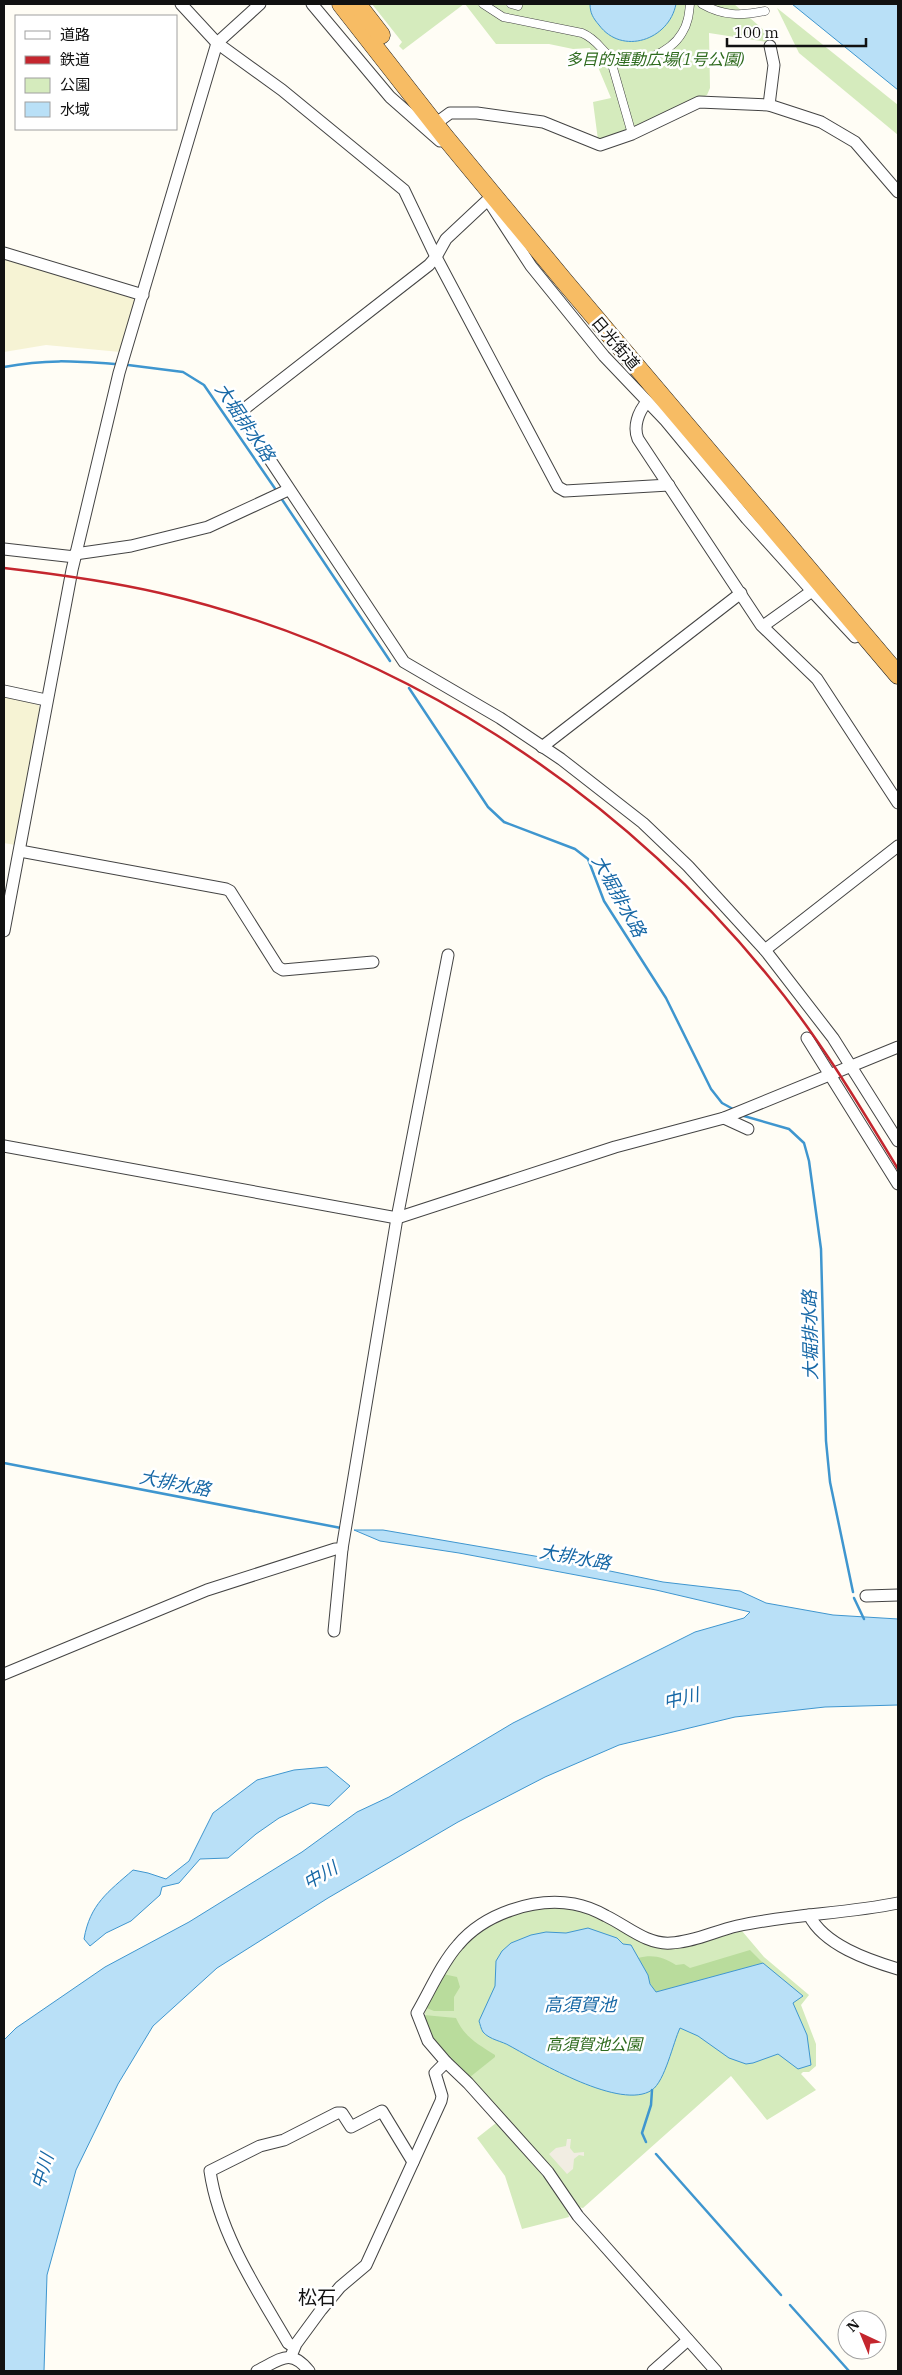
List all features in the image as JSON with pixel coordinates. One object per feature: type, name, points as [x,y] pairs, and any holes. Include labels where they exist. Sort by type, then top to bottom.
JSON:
[{"type":"highway","name":"日光街道","points":[[341,4],[441,126],[898,656]]},
{"type":"highway","name":"日光街道","points":[[357,4],[490,197],[898,675]]},
{"type":"street","points":[[181,4],[217,43],[282,90],[404,190],[436,257],[558,487],[564,492],[669,485]]},
{"type":"street","points":[[4,931],[46,700],[75,555],[119,373],[217,43],[260,4]]},
{"type":"street","points":[[312,4],[390,97],[440,141],[441,126],[450,114],[476,113],[543,122],[600,145],[632,134],[699,102],[769,105],[822,122],[855,142],[898,192]]},
{"type":"street","points":[[483,4],[503,17],[582,33],[594,38],[614,59],[627,61],[644,59],[663,51],[682,35],[688,22],[690,4]]},
{"type":"street","points":[[702,4],[718,13],[729,15],[746,15],[765,11]]},
{"type":"street","points":[[769,105],[774,65],[770,46]]},
{"type":"street","points":[[609,54],[632,134]]},
{"type":"street","points":[[876,649],[871,653],[812,591],[647,402],[604,356],[531,266],[490,197],[446,239],[436,257],[416,276],[239,413],[288,490],[404,662],[500,718],[542,747],[643,823],[688,866],[764,950],[833,1038],[898,1141]]},
{"type":"street","points":[[4,253],[143,295]]},
{"type":"street","points":[[647,402],[640,413],[636,434],[763,626],[817,679],[898,803]]},
{"type":"street","points":[[4,549],[75,555],[131,546],[208,527],[288,490]]},
{"type":"street","points":[[763,626],[812,591]]},
{"type":"street","points":[[542,747],[741,594]]},
{"type":"street","points":[[4,691],[46,700]]},
{"type":"street","points":[[764,950],[898,846]]},
{"type":"street","points":[[20,850],[226,889],[230,892],[278,967],[283,970],[373,962]]},
{"type":"street","points":[[334,1631],[342,1546],[397,1218],[448,955]]},
{"type":"street","points":[[806,1038],[898,1184]]},
{"type":"street","points":[[4,1146],[397,1218],[615,1147],[724,1118],[898,1047]]},
{"type":"street","points":[[724,1118],[748,1129]]},
{"type":"street","points":[[4,1674],[207,1590],[342,1546]]},
{"type":"street","points":[[866,1596],[898,1596]]},
{"type":"street","points":[[716,2371],[578,2216],[548,2172],[428,2041],[417,2013],[457,1946],[481,1926],[514,1909],[553,1902],[576,1904],[607,1916],[651,1940],[673,1944],[737,1926],[898,1903]]},
{"type":"street","points":[[809,1915],[815,1927],[823,1935],[870,1961],[898,1969]]},
{"type":"street","points":[[257,2371],[292,2352],[340,2287],[366,2265],[441,2101],[442,2096],[435,2073],[446,2062]]},
{"type":"street","points":[[310,2371],[292,2352],[236,2249],[215,2196],[210,2171],[260,2146],[284,2140],[338,2113],[342,2114],[351,2127],[382,2111],[413,2162]]},
{"type":"street","points":[[653,2371],[688,2340]]},
{"type":"shaded area","points":[[4,257],[129,295],[138,300],[120,352],[46,345],[4,352]]},
{"type":"shaded area","points":[[4,697],[38,704],[41,710],[15,845],[4,843]]},
{"type":"shaded area","points":[[567,2139],[571,2139],[570,2148],[574,2153],[584,2152],[584,2156],[579,2155],[574,2159],[573,2169],[567,2174],[549,2154],[556,2148],[566,2146]]},
{"type":"green space","points":[[372,4],[464,4],[403,50],[399,46],[402,42]]},
{"type":"green space","name":"多目的運動広場(1号公園)","points":[[465,4],[734,4],[767,33],[767,42],[709,33],[710,88],[707,95],[635,130],[598,140],[593,102],[611,98],[590,48],[573,49],[549,44],[496,44]]},
{"type":"green space","points":[[777,8],[898,105],[898,135],[799,53]]},
{"type":"green space","name":"高須賀池公園","points":[[574,1907],[675,1947],[742,1931],[764,1957],[809,1995],[801,2005],[816,2044],[816,2066],[809,2072],[801,2074],[816,2090],[767,2120],[731,2076],[583,2208],[578,2207],[560,2179],[460,2066],[447,2056],[423,2010],[465,1942],[507,1915],[529,1908]]},
{"type":"green space","points":[[750,1950],[763,1963],[656,1992],[638,1958],[658,1957],[676,1965],[684,1964],[690,1968]]},
{"type":"green space","points":[[443,1974],[457,1977],[460,1987],[454,1997],[454,2011],[434,2011],[424,2007]]},
{"type":"green space","points":[[424,2015],[456,2018],[468,2036],[495,2055],[495,2057],[470,2077],[434,2043]]},
{"type":"green space","points":[[496,2123],[549,2182],[568,2212],[569,2217],[522,2229],[505,2176],[477,2138]]},
{"type":"water","points":[[590,4],[676,4],[672,17],[655,35],[644,40],[632,41],[620,40],[609,34],[594,18]]},
{"type":"water","points":[[792,4],[898,4],[898,90]]},
{"type":"water","name":"中川","points":[[354,1530],[383,1530],[552,1559],[663,1582],[740,1591],[766,1603],[833,1615],[898,1619],[898,1705],[825,1707],[735,1717],[619,1745],[545,1777],[458,1822],[328,1898],[217,1968],[153,2026],[118,2084],[76,2170],[47,2275],[44,2371],[4,2371],[4,2040],[16,2028],[105,1967],[189,1922],[302,1852],[357,1812],[389,1797],[513,1723],[695,1632],[744,1618],[750,1612],[656,1590],[459,1553],[380,1541]]},
{"type":"water","points":[[327,1767],[350,1786],[329,1806],[311,1803],[279,1818],[256,1834],[228,1858],[200,1859],[179,1883],[162,1887],[160,1895],[131,1921],[106,1933],[90,1946],[84,1939],[87,1927],[96,1908],[116,1885],[133,1870],[166,1879],[189,1861],[213,1813],[257,1780],[294,1770]]},
{"type":"water","name":"高須賀池","points":[[588,1928],[617,1938],[623,1944],[631,1945],[648,1975],[650,1984],[656,1992],[763,1963],[803,1996],[793,2003],[807,2035],[811,2065],[798,2069],[778,2054],[746,2064],[729,2058],[698,2036],[680,2028],[665,2070],[657,2085],[652,2090],[638,2095],[621,2094],[601,2090],[580,2082],[540,2063],[507,2044],[489,2037],[483,2032],[479,2021],[495,1986],[496,1961],[502,1951],[511,1943],[531,1935],[546,1932],[566,1933]]},
{"type":"waterway","name":"大堀排水路","points":[[4,367],[60,361],[116,364]]},
{"type":"waterway","name":"大堀排水路","points":[[128,365],[183,372],[204,385],[276,490]]},
{"type":"waterway","name":"大堀排水路","points":[[281,498],[390,661]]},
{"type":"waterway","name":"大堀排水路","points":[[409,688],[488,807],[504,822],[575,849],[588,859],[604,901],[666,998],[711,1089],[722,1103],[733,1109]]},
{"type":"waterway","name":"大堀排水路","points":[[744,1116],[789,1129],[804,1143],[809,1161],[821,1249],[826,1441],[830,1482],[853,1592]]},
{"type":"waterway","name":"大排水路","points":[[4,1463],[341,1528]]},
{"type":"waterway","name":"大堀排水路","points":[[854,1598],[864,1619]]},
{"type":"waterway","points":[[646,2142],[642,2133],[651,2105],[652,2090]]},
{"type":"waterway","points":[[656,2154],[781,2295]]},
{"type":"waterway","points":[[790,2305],[849,2371]]},
{"type":"railway","points":[[4,568],[82,578],[160,593],[248,618],[334,650],[417,689],[496,735],[571,787],[642,845],[708,908],[787,999],[837,1070],[898,1169]]},
{"type":"district","name":"松石","points":[[317,2297]]}]
